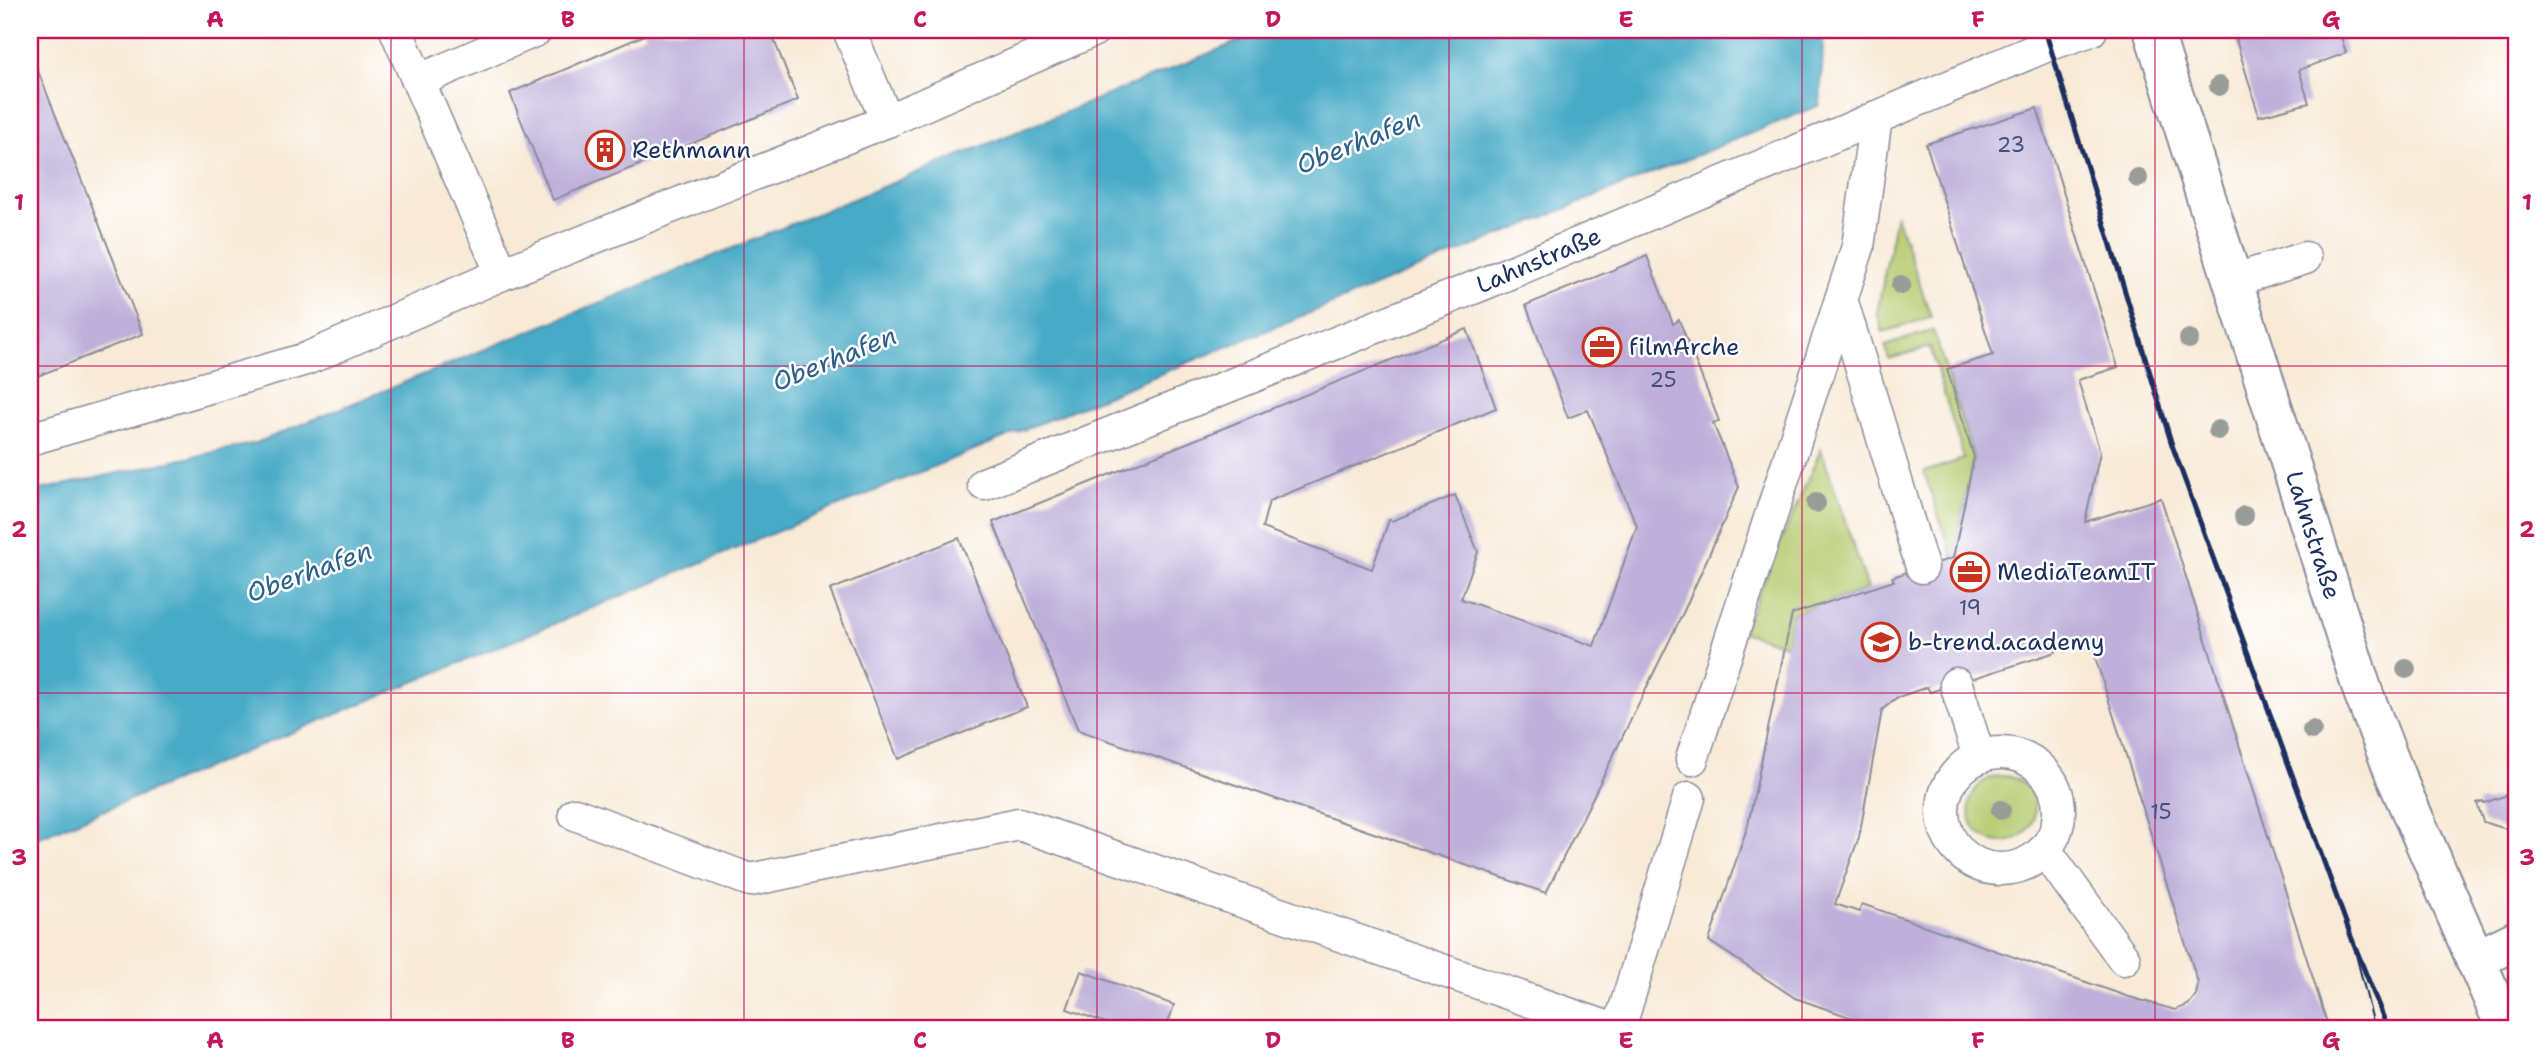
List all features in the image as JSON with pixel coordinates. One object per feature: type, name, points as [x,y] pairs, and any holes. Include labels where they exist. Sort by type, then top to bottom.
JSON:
[{"type":"street","name":"Lahnstraße","points":[[2153,30],[2362,692],[2505,1029]]},
{"type":"street","points":[[2475,960],[2516,940]]},
{"type":"street","points":[[2505,1029],[2516,1024]]},
{"type":"lane","points":[[396,30],[502,274]]},
{"type":"lane","points":[[418,81],[536,30]]},
{"type":"lane","points":[[849,30],[887,121]]},
{"type":"lane","points":[[30,439],[306,359],[502,274],[887,121],[1094,30]]},
{"type":"lane","name":"Lahnstraße","points":[[984,484],[1483,284],[2050,44],[2091,30]]},
{"type":"lane","points":[[1692,759],[1858,247],[1876,117]]},
{"type":"lane","points":[[2232,281],[2305,258]]},
{"type":"lane","points":[[1841,299],[1922,567]]},
{"type":"lane","points":[[1956,684],[1979,757]]},
{"type":"lane","points":[[1993,753],[2013,754],[2032,761],[2048,774],[2057,793],[2060,813],[2057,833],[2045,850],[2030,863],[2010,869],[1990,869],[1970,862],[1955,848],[1945,830],[1943,810],[1946,789],[1957,772],[1979,757],[1993,753]]},
{"type":"lane","points":[[1619,1029],[1689,798]]},
{"type":"lane","points":[[575,814],[750,880],[1019,824],[1612,1029]]},
{"type":"lane","points":[[2045,850],[2124,959]]},
{"type":"green space","points":[[1896,215],[1931,317],[1883,332],[1877,313]]},
{"type":"green space","points":[[1933,330],[1974,457],[1953,558],[1924,472],[1964,459],[1930,347],[1889,359],[1885,346]]},
{"type":"green space","points":[[1821,449],[1868,589],[1792,614],[1786,645],[1742,632]]},
{"type":"green space","points":[[1996,776],[2008,776],[2026,785],[2033,796],[2033,822],[2026,833],[2015,840],[1996,842],[1983,837],[1974,828],[1969,815],[1969,803],[1974,790],[1983,781]]},
{"type":"water","name":"Oberhafen","points":[[1266,30],[1824,30],[1820,105],[964,454],[30,841],[30,492],[256,443]]},
{"type":"building","name":"Rethmann","points":[[643,30],[770,30],[798,100],[553,200],[510,93],[645,35]]},
{"type":"building","points":[[2233,30],[2339,30],[2346,53],[2299,70],[2309,103],[2259,116]]},
{"type":"building","points":[[30,51],[143,334],[30,379]]},
{"type":"building","points":[[2037,108],[2118,367],[2078,380],[2100,452],[2085,522],[2161,498],[2329,1029],[1884,1029],[1795,998],[1709,941],[1748,825],[1792,614],[1894,581],[1892,577],[1953,558],[1974,457],[1947,369],[1993,355],[1926,144]],"holes":[[[2089,638],[2198,983],[2196,995],[2188,1005],[2175,1010],[2126,996],[1862,904],[1859,912],[1835,904],[1859,837],[1882,710],[1896,698],[1927,687],[1930,692],[2056,652],[2057,647]]]},
{"type":"building","points":[[1647,256],[1673,324],[1679,320],[1719,421],[1713,423],[1739,487],[1683,613],[1546,893],[1078,730],[993,522],[1467,329],[1496,408],[1269,501],[1262,528],[1372,569],[1389,520],[1455,495],[1478,552],[1461,599],[1594,646],[1637,526],[1588,410],[1568,418],[1526,305]]},
{"type":"building","points":[[959,538],[1027,707],[898,759],[830,590]]},
{"type":"building","points":[[2516,792],[2516,832],[2483,822],[2477,803]]},
{"type":"building","points":[[1081,971],[1174,1005],[1166,1029],[1123,1029],[1067,1009]]},
{"type":"tram line","points":[[2352,939],[2375,1029]]},
{"type":"railway","points":[[2045,30],[2172,445],[2352,939],[2388,1029]]},
{"type":"place","name":"Rethmann","points":[[605,150]]},
{"type":"place","name":"filmArche","points":[[1602,347]]},
{"type":"place","name":"MediaTeamIT","points":[[1970,572]]},
{"type":"place","name":"b-trend.academy","points":[[1881,642]]}]
